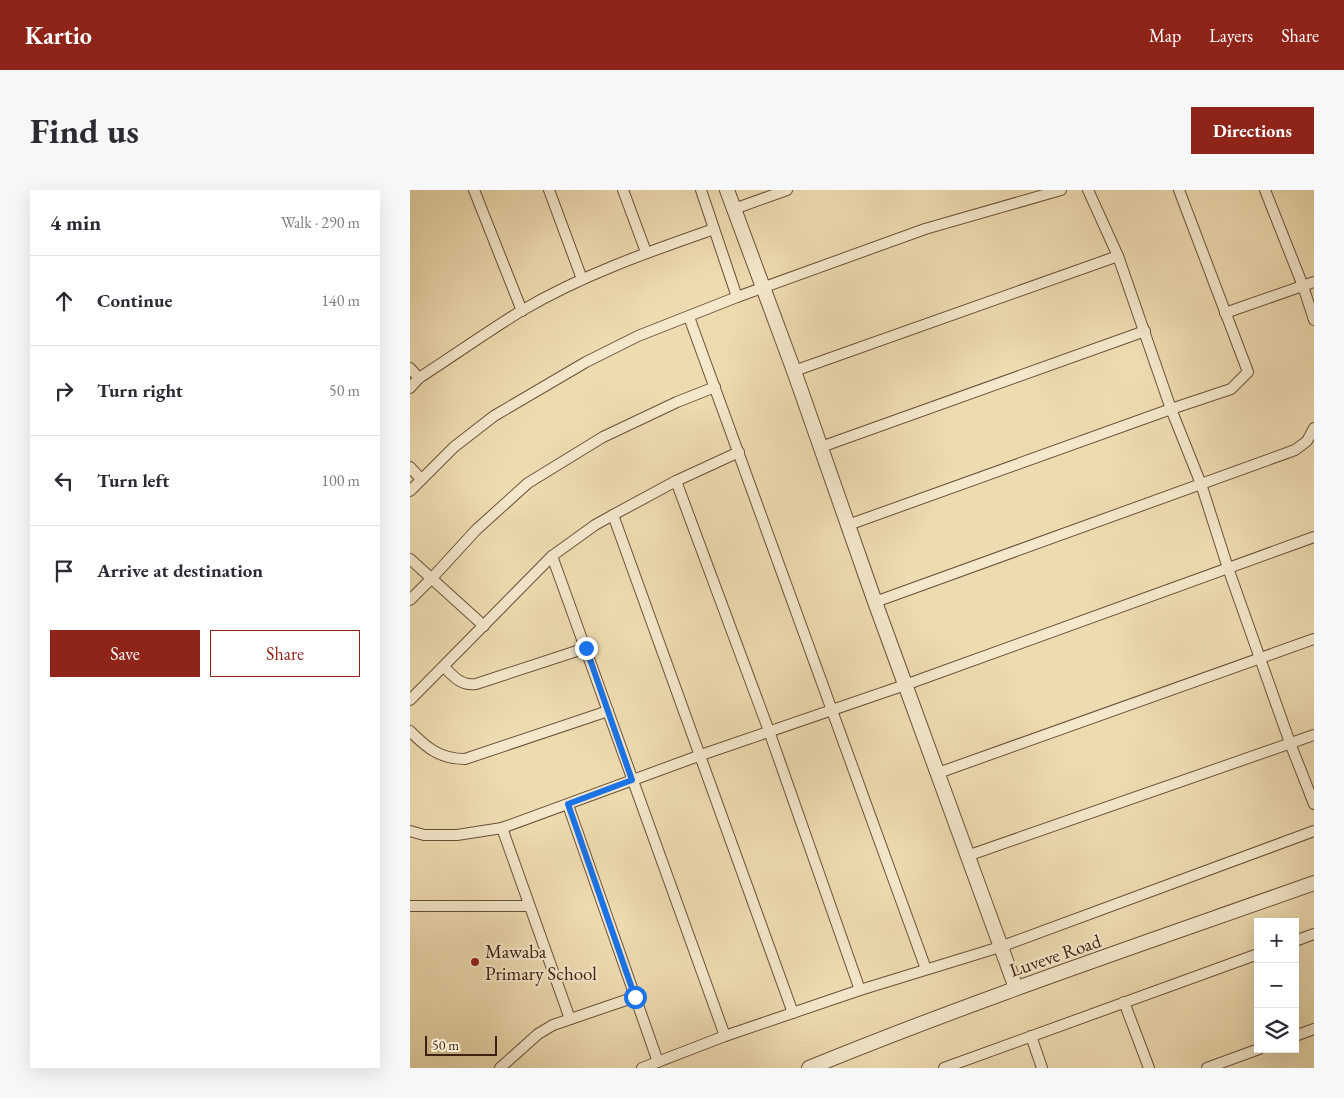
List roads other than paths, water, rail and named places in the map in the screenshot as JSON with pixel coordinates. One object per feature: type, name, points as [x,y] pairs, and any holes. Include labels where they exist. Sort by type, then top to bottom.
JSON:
[{"type":"street","points":[[474,190],[522,311]]},
{"type":"street","points":[[548,190],[582,279]]},
{"type":"street","points":[[623,190],[646,252]]},
{"type":"street","points":[[701,190],[738,297]]},
{"type":"street","points":[[727,190],[1016,988]]},
{"type":"street","points":[[734,209],[787,190]]},
{"type":"street","points":[[410,491],[454,447],[494,416],[586,362],[638,336],[925,228],[1061,190]]},
{"type":"street","points":[[1088,190],[1118,256],[1171,409],[1201,484],[1228,568],[1290,743],[1314,804]]},
{"type":"street","points":[[848,525],[1231,389],[1248,372],[1179,190]]},
{"type":"street","points":[[1265,190],[1303,286],[1314,320]]},
{"type":"street","points":[[410,388],[419,378],[522,311],[582,279],[646,252],[714,229]]},
{"type":"street","points":[[794,371],[1118,256]]},
{"type":"street","points":[[1225,314],[1314,282]]},
{"type":"street","points":[[688,317],[716,388],[926,969]]},
{"type":"street","points":[[821,447],[1145,331]]},
{"type":"street","points":[[410,368],[419,378]]},
{"type":"street","points":[[410,600],[476,530],[528,483],[603,437],[676,402],[716,388]]},
{"type":"street","points":[[875,602],[1300,447],[1307,441],[1314,428]]},
{"type":"street","points":[[410,700],[552,556],[612,515],[676,481],[739,452]]},
{"type":"street","points":[[410,467],[421,479]]},
{"type":"street","points":[[676,481],[769,731],[860,990]]},
{"type":"street","points":[[612,515],[701,755],[793,1013]]},
{"type":"street","points":[[410,831],[424,835],[457,835],[502,828],[701,755],[905,685],[1314,537]]},
{"type":"street","points":[[552,556],[725,1036]]},
{"type":"street","points":[[410,559],[484,626]]},
{"type":"street","points":[[938,773],[1314,638]]},
{"type":"street","points":[[444,667],[458,681],[470,685],[586,648]]},
{"type":"street","points":[[410,731],[434,752],[453,759],[465,759],[608,711]]},
{"type":"street","points":[[967,856],[1314,735]]},
{"type":"street","points":[[568,804],[658,1062]]},
{"type":"street","points":[[502,828],[570,1019]]},
{"type":"street","points":[[642,1068],[725,1036],[860,990],[1000,946],[1314,831]]},
{"type":"street","name":"Luveve Road","points":[[810,1068],[1016,988],[1314,882]]},
{"type":"street","points":[[410,906],[529,906]]},
{"type":"street","points":[[1299,940],[1314,934]]},
{"type":"street","points":[[944,1068],[1254,955]]},
{"type":"street","points":[[500,1068],[538,1034],[553,1025],[635,997]]},
{"type":"street","points":[[1124,1002],[1149,1068]]},
{"type":"street","points":[[1299,1035],[1314,1029]]},
{"type":"street","points":[[1031,1036],[1042,1068]]},
{"type":"street","points":[[1207,1068],[1254,1051]]},
{"type":"place","name":"Mawaba Primary School","points":[[475,962]]}]
